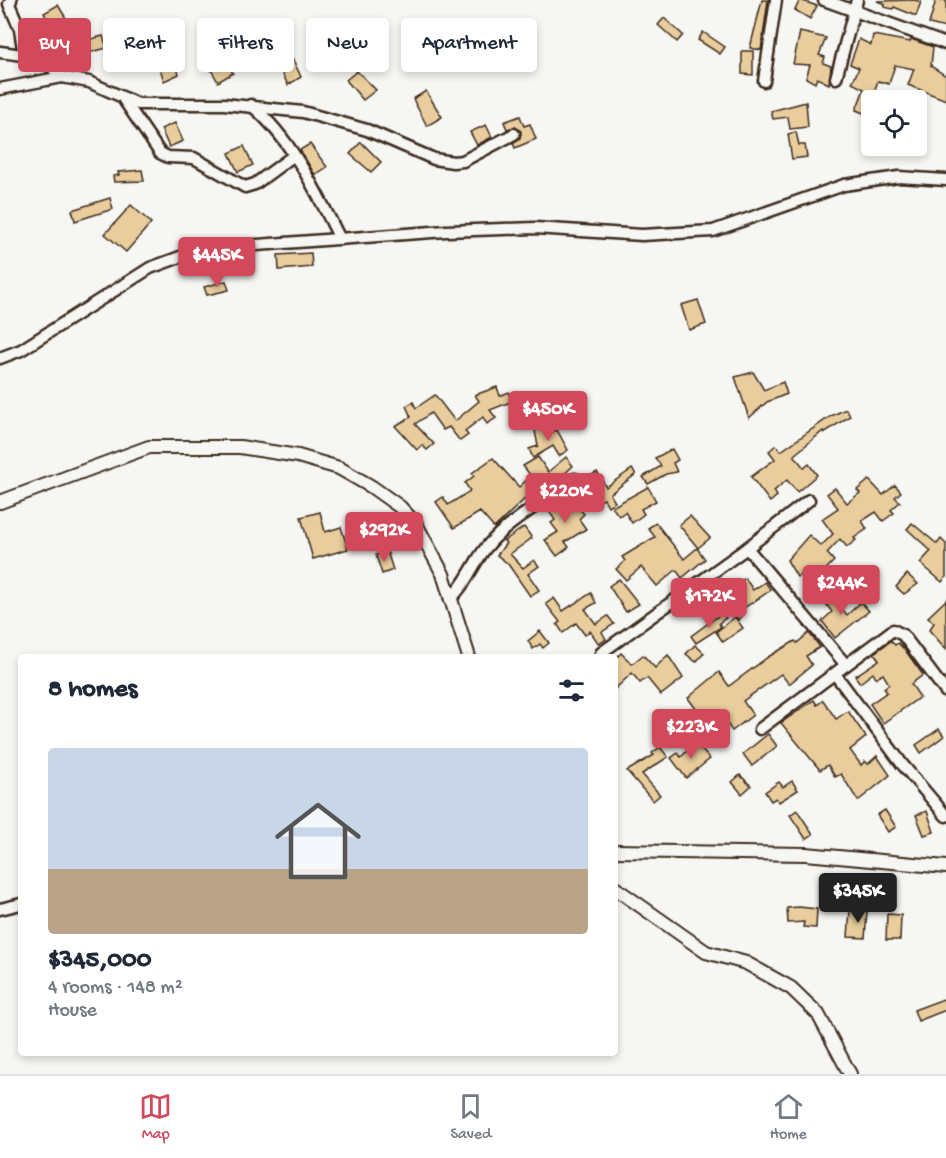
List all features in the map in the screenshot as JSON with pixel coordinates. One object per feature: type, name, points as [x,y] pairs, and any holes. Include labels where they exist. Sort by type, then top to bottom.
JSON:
[{"type":"street","points":[[11,0],[9,4],[18,24]]},
{"type":"street","points":[[764,81],[776,0]]},
{"type":"street","points":[[824,0],[946,44]]},
{"type":"street","points":[[836,78],[852,11],[857,0]]},
{"type":"street","points":[[0,52],[18,54]]},
{"type":"street","points":[[57,72],[62,77]]},
{"type":"street","points":[[0,89],[62,77],[89,82],[124,100],[138,104],[157,106],[251,105],[303,112],[368,130],[434,159],[453,162],[463,162],[514,134]]},
{"type":"street","points":[[124,100],[160,153],[168,157],[194,158],[245,187],[255,184],[293,156]]},
{"type":"street","points":[[251,105],[265,116],[312,184],[340,239]]},
{"type":"street","points":[[0,358],[21,350],[150,268],[202,249],[535,228],[642,235],[713,231],[843,185],[899,177],[946,180]]},
{"type":"street","points":[[0,502],[148,447],[240,447],[298,456],[339,468],[400,507],[416,524],[433,552],[468,654]]},
{"type":"street","points":[[450,599],[464,587],[474,562],[492,541],[575,479]]},
{"type":"street","points":[[601,653],[747,548],[809,500]]},
{"type":"street","points":[[747,548],[846,665]]},
{"type":"street","points":[[760,729],[893,630],[903,635],[946,692]]},
{"type":"street","points":[[835,674],[902,764],[946,816]]},
{"type":"street","points":[[618,851],[806,854],[946,867]]},
{"type":"street","points":[[618,890],[706,952],[746,963],[791,988],[818,1014],[850,1074]]},
{"type":"street","points":[[0,909],[18,905]]},
{"type":"building","points":[[762,0],[768,0],[761,50],[750,48]]},
{"type":"building","points":[[800,0],[817,6],[810,19],[795,10]]},
{"type":"building","points":[[915,0],[921,2],[916,16],[894,7],[893,9],[884,7],[885,4],[877,1]]},
{"type":"building","points":[[936,0],[946,0],[946,28],[929,24]]},
{"type":"building","points":[[58,5],[66,18],[47,18],[44,13]]},
{"type":"building","points":[[664,18],[683,35],[677,42],[658,25]]},
{"type":"building","points":[[703,32],[725,47],[720,54],[698,40]]},
{"type":"building","points":[[800,32],[826,38],[819,55],[825,57],[823,63],[831,66],[829,84],[817,78],[815,83],[806,78],[810,65],[793,64]]},
{"type":"building","points":[[873,35],[910,42],[911,39],[933,47],[931,66],[946,76],[946,100],[927,92],[927,90],[908,85],[914,69],[895,65],[889,84],[878,81],[875,90],[864,90],[852,83],[859,68],[850,64],[859,39],[871,45]]},
{"type":"building","points":[[103,36],[103,49],[91,52],[91,39]]},
{"type":"building","points":[[742,51],[753,51],[753,75],[742,74]]},
{"type":"building","points":[[294,62],[301,77],[288,85],[282,72],[294,72]]},
{"type":"building","points":[[161,72],[178,72],[179,74],[164,81]]},
{"type":"building","points":[[212,72],[232,72],[233,73],[218,82]]},
{"type":"building","points":[[358,72],[376,90],[363,100],[346,80]]},
{"type":"building","points":[[426,91],[442,117],[427,126],[413,99]]},
{"type":"building","points":[[861,97],[861,112],[856,110]]},
{"type":"building","points":[[806,102],[808,127],[790,129],[788,117],[773,119],[771,111]]},
{"type":"building","points":[[520,116],[524,126],[530,124],[536,139],[515,148],[513,143],[520,138],[521,131],[515,127],[507,129],[504,122]]},
{"type":"building","points":[[175,123],[183,141],[169,147],[161,129]]},
{"type":"building","points":[[486,125],[492,137],[477,145],[470,132]]},
{"type":"building","points":[[796,132],[799,145],[805,145],[807,157],[792,159],[788,134]]},
{"type":"building","points":[[361,142],[381,162],[371,172],[350,154]]},
{"type":"building","points":[[310,144],[327,167],[315,175],[300,150]]},
{"type":"building","points":[[244,146],[253,165],[238,172],[229,153]]},
{"type":"building","points":[[142,170],[144,181],[114,182],[113,176],[119,175],[118,172]]},
{"type":"building","points":[[110,198],[113,209],[75,221],[72,210]]},
{"type":"building","points":[[131,205],[151,223],[126,252],[105,234]]},
{"type":"building","points":[[311,253],[312,267],[279,270],[278,255]]},
{"type":"building","points":[[226,281],[229,290],[207,295],[204,287]]},
{"type":"building","points":[[698,300],[706,324],[689,330],[681,305]]},
{"type":"building","points":[[753,372],[764,390],[783,382],[787,394],[767,402],[749,418],[735,377]]},
{"type":"building","points":[[497,387],[500,396],[509,392],[513,401],[490,410],[496,418],[487,424],[483,417],[465,431],[468,435],[460,441],[449,427],[443,430],[431,413],[415,424],[434,444],[427,450],[422,445],[417,450],[395,426],[411,417],[406,406],[413,402],[416,408],[435,395],[455,421],[479,401],[475,395]]},
{"type":"building","points":[[846,409],[850,416],[824,433],[823,431],[794,455],[804,468],[809,464],[817,475],[797,492],[787,480],[774,491],[777,496],[770,502],[751,477],[775,459],[769,451],[776,445],[781,451],[831,416]]},
{"type":"building","points":[[546,423],[552,432],[557,430],[568,450],[559,456],[553,446],[533,458],[529,449],[538,446],[535,431]]},
{"type":"building","points":[[672,449],[678,460],[673,463],[677,472],[666,474],[648,484],[643,477],[661,466],[655,458]]},
{"type":"building","points":[[538,457],[548,472],[566,457],[573,466],[550,487],[545,480],[494,528],[480,512],[454,528],[436,502],[443,497],[448,505],[470,491],[465,483],[474,476],[472,473],[493,458],[519,487],[531,476],[523,466]]},
{"type":"building","points":[[632,469],[636,474],[610,494],[615,502],[608,506],[604,499],[583,509],[582,506],[600,492],[590,476],[597,472],[606,487]]},
{"type":"building","points":[[869,480],[883,495],[895,485],[901,492],[895,497],[900,502],[891,510],[894,513],[883,521],[876,512],[862,521],[867,529],[854,538],[856,540],[847,547],[840,539],[827,553],[834,561],[822,573],[825,578],[811,585],[804,573],[797,577],[787,560],[809,535],[821,546],[833,534],[822,519],[838,508],[827,494],[835,488],[847,503],[860,493],[857,490]]},
{"type":"building","points":[[648,487],[656,501],[641,509],[644,514],[632,523],[625,512],[619,516],[612,507]]},
{"type":"building","points":[[567,494],[584,514],[579,519],[586,529],[565,542],[569,547],[557,556],[545,540],[558,532],[551,523],[555,520],[548,510]]},
{"type":"building","points":[[320,512],[325,532],[341,527],[348,549],[313,559],[301,517]]},
{"type":"building","points":[[690,516],[710,538],[698,548],[679,525]]},
{"type":"building","points":[[656,523],[684,559],[697,548],[705,559],[682,578],[676,570],[657,586],[641,567],[626,580],[616,569],[625,561],[622,557],[655,537],[648,528]]},
{"type":"building","points":[[912,523],[937,544],[941,539],[946,544],[946,577],[942,582],[920,563],[931,551],[907,529]]},
{"type":"building","points":[[524,527],[532,538],[510,554],[523,568],[534,560],[539,566],[528,574],[539,590],[530,596],[508,564],[497,555],[506,543],[504,541]]},
{"type":"building","points":[[387,551],[393,570],[382,574],[376,555]]},
{"type":"building","points":[[907,574],[918,584],[904,594],[896,587]]},
{"type":"building","points":[[745,578],[753,590],[765,582],[771,590],[741,610],[744,614],[738,620],[721,596]]},
{"type":"building","points":[[619,579],[639,604],[626,612],[609,586]]},
{"type":"building","points":[[828,592],[847,615],[861,602],[869,611],[835,638],[822,621],[832,612],[821,597]]},
{"type":"building","points":[[591,593],[596,603],[585,609],[596,624],[608,616],[614,624],[602,632],[606,639],[599,644],[590,631],[585,635],[576,623],[563,633],[557,624],[560,622],[546,604],[554,598],[563,611]]},
{"type":"building","points":[[946,600],[946,649],[929,630],[934,623],[928,617]]},
{"type":"building","points":[[722,613],[726,618],[719,623],[721,627],[696,643],[691,636]]},
{"type":"building","points":[[735,617],[743,628],[723,642],[716,632]]},
{"type":"building","points":[[540,631],[549,643],[543,648],[540,644],[533,649],[528,641]]},
{"type":"building","points":[[809,633],[820,647],[806,656],[812,665],[789,684],[781,674],[743,701],[753,715],[732,731],[718,711],[705,721],[688,698],[719,672],[729,686],[768,657],[795,641],[797,643]]},
{"type":"building","points":[[891,641],[895,645],[898,643],[905,650],[923,675],[911,684],[920,697],[883,723],[870,704],[887,692],[884,688],[889,684],[883,674],[876,678],[873,673],[860,683],[855,676],[879,660],[874,653]]},
{"type":"building","points":[[695,645],[704,653],[696,662],[686,654]]},
{"type":"building","points":[[621,653],[632,664],[643,655],[655,668],[668,655],[683,678],[661,695],[647,678],[640,683],[632,673],[618,686],[618,656]]},
{"type":"building","points":[[814,700],[817,705],[823,700],[836,719],[848,711],[866,737],[850,750],[861,765],[865,761],[868,764],[877,756],[890,775],[858,801],[841,774],[835,777],[828,765],[820,770],[781,723]]},
{"type":"building","points":[[939,729],[944,736],[921,753],[916,745]]},
{"type":"building","points":[[768,734],[777,746],[752,766],[743,754]]},
{"type":"building","points":[[695,743],[710,759],[686,778],[671,758],[678,753],[681,757]]},
{"type":"building","points":[[660,747],[668,757],[642,774],[660,795],[653,801],[627,771],[654,755],[652,753]]},
{"type":"building","points":[[740,775],[751,786],[742,794],[732,782]]},
{"type":"building","points":[[792,781],[798,790],[779,802],[776,798],[771,801],[765,792],[779,782],[783,787]]},
{"type":"building","points":[[797,810],[813,834],[806,839],[790,815]]},
{"type":"building","points":[[885,810],[896,827],[888,832],[877,815]]},
{"type":"building","points":[[927,811],[934,832],[924,835],[916,815]]},
{"type":"building","points":[[787,908],[817,909],[816,928],[803,927],[804,922],[788,923]]},
{"type":"building","points":[[850,910],[867,911],[865,938],[848,937]]},
{"type":"building","points":[[887,914],[901,915],[900,940],[886,940]]},
{"type":"building","points":[[946,998],[946,1010],[918,1021],[914,1010]]}]
